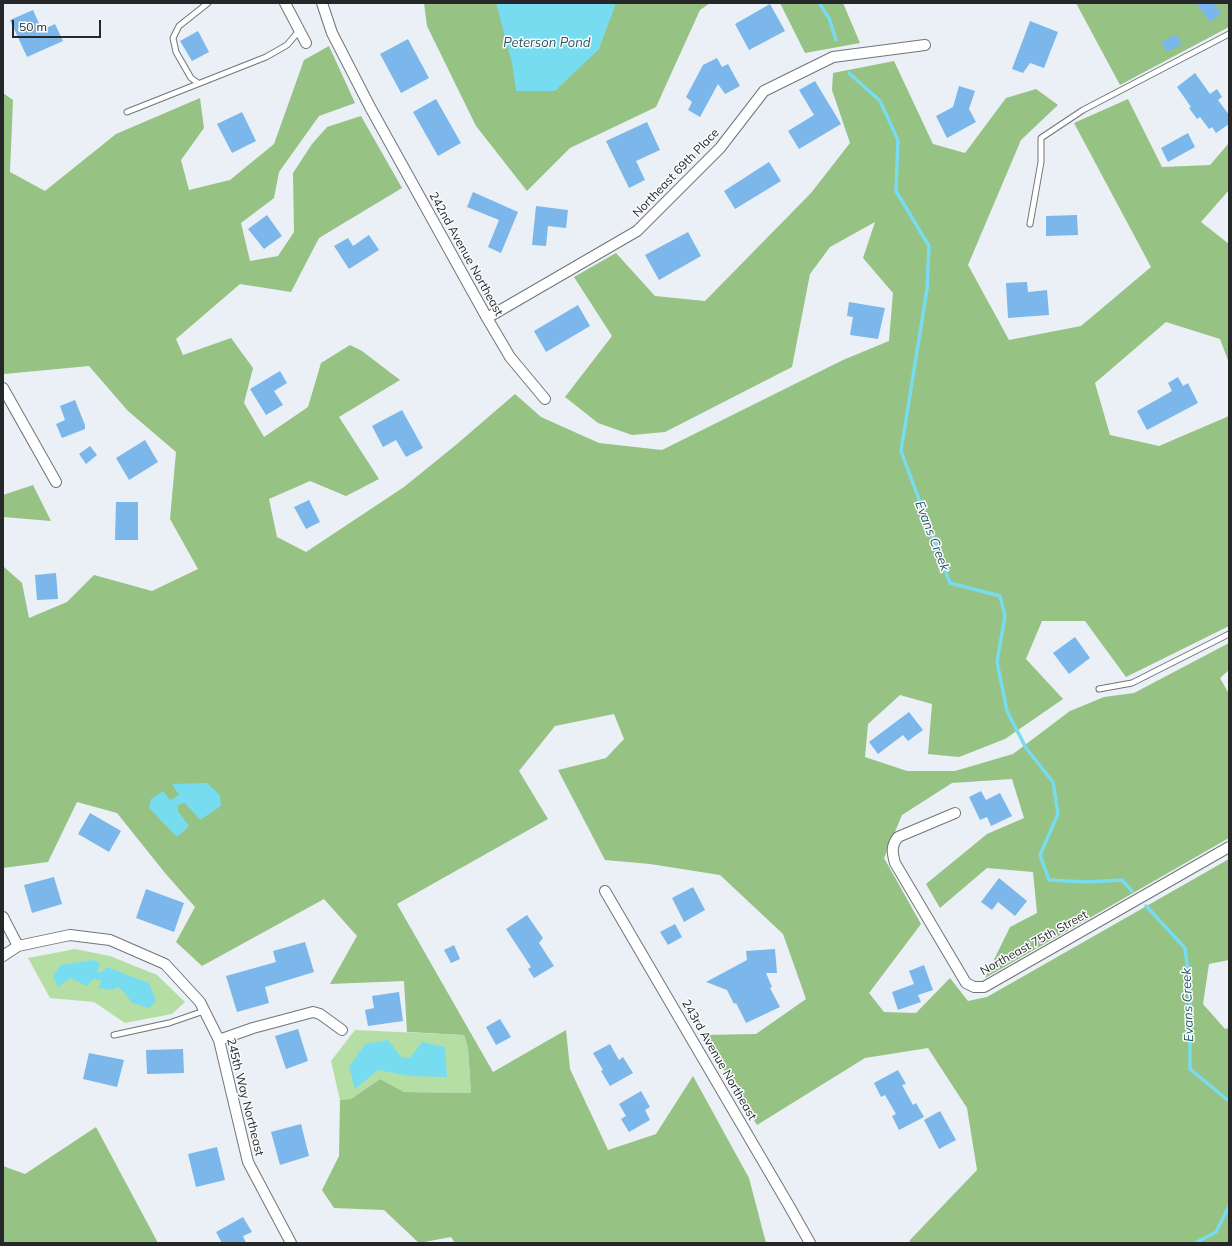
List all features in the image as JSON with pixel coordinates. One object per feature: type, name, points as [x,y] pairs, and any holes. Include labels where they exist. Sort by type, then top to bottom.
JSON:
[{"type":"street","points":[[285,3],[306,43]]},
{"type":"street","name":"242nd Avenue Northeast","points":[[322,3],[332,33],[374,115],[487,318],[510,357],[545,399]]},
{"type":"street","name":"Northeast 69th Place","points":[[487,318],[637,231],[720,148],[764,91],[832,57],[925,45]]},
{"type":"street","points":[[3,388],[56,482]]},
{"type":"street","name":"Northeast 75th Street","points":[[955,814],[898,837],[893,844],[892,852],[895,862],[966,983],[974,987],[984,987],[1229,847]]},
{"type":"street","name":"243rd Avenue Northeast","points":[[605,891],[810,1243]]},
{"type":"street","points":[[3,918],[18,946],[3,956]]},
{"type":"street","name":"245th Way Northeast","points":[[18,946],[70,935],[110,940],[165,964],[200,1002],[219,1040],[248,1162],[291,1243]]},
{"type":"street","points":[[219,1040],[253,1028],[313,1012],[320,1014],[342,1030]]},
{"type":"lane","points":[[198,83],[191,78],[176,52],[173,38],[179,26],[208,3]]},
{"type":"lane","points":[[127,112],[266,57],[286,45],[299,31]]},
{"type":"lane","points":[[1030,224],[1042,162],[1041,138],[1083,110],[1229,34]]},
{"type":"lane","points":[[1099,689],[1132,684],[1229,634]]},
{"type":"lane","points":[[114,1035],[169,1022],[204,1011]]},
{"type":"green space","points":[[424,3],[710,3],[700,10],[656,107],[570,148],[527,191],[476,126],[427,26]]},
{"type":"green space","points":[[780,3],[843,3],[860,43],[805,53]]},
{"type":"green space","points":[[1076,3],[1229,3],[1229,27],[1120,85]]},
{"type":"green space","points":[[329,46],[355,103],[319,116],[279,172],[274,198],[241,223],[250,261],[278,256],[294,232],[293,173],[312,144],[327,127],[361,116],[402,188],[319,238],[291,292],[240,284],[176,339],[183,355],[231,338],[253,368],[244,403],[264,437],[308,407],[321,363],[350,345],[362,351],[400,380],[339,417],[379,479],[346,496],[310,481],[269,499],[277,537],[306,552],[404,487],[515,394],[541,417],[599,443],[662,450],[843,360],[889,341],[893,293],[863,258],[875,222],[830,247],[810,274],[792,367],[665,432],[632,435],[598,423],[565,397],[612,336],[574,277],[616,253],[655,296],[705,301],[811,193],[850,143],[832,90],[833,73],[894,61],[933,144],[965,153],[1006,98],[1036,89],[1058,105],[1021,140],[968,265],[1009,340],[1081,326],[1151,267],[1074,123],[1128,99],[1162,167],[1210,165],[1229,143],[1229,190],[1201,222],[1229,244],[1229,363],[1220,339],[1166,322],[1095,383],[1110,435],[1159,446],[1229,416],[1229,626],[1126,677],[1085,621],[1042,621],[1026,659],[1063,699],[1005,739],[959,757],[928,754],[932,704],[900,695],[868,724],[865,757],[907,771],[955,771],[1013,754],[1070,711],[1104,697],[1134,693],[1229,643],[1229,670],[1220,678],[1229,694],[1229,838],[985,978],[1010,927],[1037,913],[1033,872],[987,868],[940,908],[926,884],[987,834],[1024,818],[1012,779],[952,783],[902,815],[884,858],[921,924],[869,993],[884,1012],[916,1013],[950,978],[968,1001],[987,997],[1229,859],[1229,960],[1209,964],[1203,1004],[1225,1029],[1229,1028],[1229,1243],[909,1243],[910,1240],[977,1170],[967,1108],[928,1048],[865,1058],[757,1125],[703,1035],[756,1034],[806,999],[783,934],[720,875],[650,864],[605,860],[558,770],[606,758],[624,739],[614,714],[555,726],[519,771],[548,819],[397,904],[493,1072],[566,1030],[570,1069],[608,1150],[656,1134],[693,1076],[749,1178],[766,1243],[455,1243],[451,1237],[419,1243],[384,1210],[334,1208],[322,1190],[339,1156],[340,1100],[351,1099],[380,1079],[404,1092],[471,1093],[468,1048],[464,1035],[407,1032],[404,981],[330,984],[357,936],[324,899],[202,966],[176,942],[195,907],[165,873],[117,813],[77,802],[48,862],[3,868],[3,566],[22,583],[29,618],[67,602],[94,575],[152,591],[198,569],[170,519],[176,452],[128,411],[89,366],[4,374],[3,93],[13,100],[10,172],[45,191],[116,134],[200,98],[204,128],[181,160],[189,190],[230,180],[274,144],[304,60]]},
{"type":"green space","points":[[33,485],[51,521],[3,518],[3,495]]},
{"type":"green space","points":[[75,949],[110,956],[157,975],[185,1002],[172,1014],[125,1023],[94,1002],[50,998],[28,958]]},
{"type":"green space","points":[[355,1030],[464,1035],[468,1048],[471,1093],[404,1092],[380,1079],[351,1099],[340,1100],[331,1061]]},
{"type":"green space","points":[[96,1127],[158,1243],[3,1243],[3,1166],[25,1174]]},
{"type":"water","name":"Peterson Pond","points":[[496,3],[616,3],[599,49],[555,91],[516,91],[512,63]]},
{"type":"water","points":[[207,783],[220,795],[221,806],[200,820],[185,803],[178,805],[178,811],[189,826],[177,837],[149,808],[151,799],[163,791],[170,800],[179,795],[172,784]]},
{"type":"water","points":[[93,960],[100,963],[97,972],[102,972],[107,967],[149,983],[156,1001],[149,1008],[132,1003],[124,992],[118,987],[112,990],[98,988],[102,981],[94,979],[86,986],[71,978],[58,987],[53,976],[61,965]]},
{"type":"water","points":[[388,1040],[401,1057],[410,1058],[422,1042],[445,1047],[447,1077],[409,1076],[378,1070],[355,1089],[349,1067],[365,1044]]},
{"type":"building","points":[[1196,3],[1214,3],[1221,14],[1210,22]]},
{"type":"building","points":[[770,4],[785,31],[749,50],[735,24]]},
{"type":"building","points":[[33,10],[42,30],[55,24],[63,41],[27,57],[10,20]]},
{"type":"building","points":[[1030,21],[1058,32],[1044,68],[1030,63],[1023,73],[1012,69]]},
{"type":"building","points":[[198,31],[209,52],[192,61],[180,41]]},
{"type":"building","points":[[1176,34],[1182,44],[1167,52],[1161,43]]},
{"type":"building","points":[[408,39],[429,78],[401,93],[380,54]]},
{"type":"building","points":[[717,58],[722,67],[728,64],[740,86],[725,94],[718,84],[700,117],[688,110],[692,102],[686,97],[703,65]]},
{"type":"building","points":[[1195,73],[1210,94],[1217,89],[1222,97],[1218,100],[1229,115],[1229,124],[1216,133],[1212,127],[1209,129],[1200,117],[1197,119],[1189,108],[1191,107],[1177,87]]},
{"type":"building","points":[[815,81],[841,124],[799,149],[788,131],[814,115],[799,90]]},
{"type":"building","points":[[959,86],[975,91],[969,109],[976,122],[947,138],[936,116],[953,107]]},
{"type":"building","points":[[436,99],[461,143],[438,156],[413,112]]},
{"type":"building","points":[[242,112],[256,141],[232,153],[217,124]]},
{"type":"building","points":[[647,122],[660,150],[636,161],[645,180],[629,188],[606,141]]},
{"type":"building","points":[[1188,133],[1195,147],[1168,162],[1161,148]]},
{"type":"building","points":[[769,162],[781,181],[735,209],[724,191]]},
{"type":"building","points":[[473,192],[518,212],[501,253],[488,247],[499,220],[467,207]]},
{"type":"building","points":[[536,206],[568,210],[566,228],[548,226],[546,246],[532,245]]},
{"type":"building","points":[[267,215],[282,236],[264,249],[248,229]]},
{"type":"building","points":[[1077,215],[1078,235],[1046,236],[1046,216]]},
{"type":"building","points":[[688,232],[701,256],[659,280],[645,255]]},
{"type":"building","points":[[369,235],[379,250],[349,269],[334,246],[348,238],[353,246]]},
{"type":"building","points":[[1027,282],[1028,292],[1047,290],[1049,315],[1008,318],[1006,283]]},
{"type":"building","points":[[849,302],[885,308],[878,339],[850,335],[853,317],[847,316]]},
{"type":"building","points":[[578,305],[590,326],[546,352],[534,331]]},
{"type":"building","points":[[280,371],[287,383],[274,391],[283,405],[266,415],[250,389]]},
{"type":"building","points":[[1178,377],[1183,386],[1188,383],[1198,403],[1147,430],[1137,411],[1172,391],[1168,383]]},
{"type":"building","points":[[75,400],[85,425],[85,429],[62,438],[56,424],[65,420],[60,406]]},
{"type":"building","points":[[402,410],[423,448],[406,457],[396,440],[383,447],[372,426]]},
{"type":"building","points":[[145,440],[158,462],[129,480],[116,458]]},
{"type":"building","points":[[90,446],[97,455],[86,464],[79,454]]},
{"type":"building","points":[[309,500],[320,522],[306,529],[294,507]]},
{"type":"building","points":[[116,502],[138,502],[138,540],[115,540]]},
{"type":"building","points":[[56,573],[58,599],[37,600],[35,575]]},
{"type":"building","points":[[1075,637],[1090,658],[1069,674],[1053,653]]},
{"type":"building","points":[[909,712],[923,730],[908,741],[903,735],[878,754],[869,742]]},
{"type":"building","points":[[981,791],[986,800],[1000,793],[1012,816],[991,826],[987,817],[980,820],[969,797]]},
{"type":"building","points":[[90,813],[121,831],[109,852],[78,834]]},
{"type":"building","points":[[54,877],[62,904],[32,913],[24,885]]},
{"type":"building","points":[[999,878],[1027,901],[1015,916],[998,902],[992,910],[981,902]]},
{"type":"building","points":[[693,887],[705,910],[684,922],[672,898]]},
{"type":"building","points":[[146,889],[184,903],[174,932],[136,918]]},
{"type":"building","points":[[527,915],[543,938],[539,943],[554,966],[534,978],[528,969],[531,967],[506,929]]},
{"type":"building","points":[[675,924],[682,937],[668,945],[660,932]]},
{"type":"building","points":[[305,942],[314,972],[265,987],[269,1003],[237,1012],[226,976],[276,962],[273,951]]},
{"type":"building","points":[[454,945],[460,959],[451,963],[444,950]]},
{"type":"building","points":[[775,949],[777,973],[766,973],[772,987],[770,988],[780,1007],[746,1023],[736,1003],[734,1004],[727,990],[706,982],[747,960],[746,951]]},
{"type":"building","points":[[924,965],[933,990],[918,995],[921,1002],[898,1010],[892,992],[914,984],[909,971]]},
{"type":"building","points":[[399,992],[403,1021],[368,1026],[365,1010],[374,1008],[372,996]]},
{"type":"building","points":[[500,1019],[511,1037],[496,1045],[486,1027]]},
{"type":"building","points":[[298,1029],[308,1061],[286,1069],[275,1036]]},
{"type":"building","points":[[610,1044],[619,1060],[623,1057],[633,1073],[610,1086],[593,1053]]},
{"type":"building","points":[[183,1049],[184,1073],[147,1074],[146,1050]]},
{"type":"building","points":[[89,1053],[124,1060],[117,1087],[83,1079]]},
{"type":"building","points":[[898,1070],[906,1084],[902,1085],[913,1105],[916,1103],[924,1117],[899,1130],[892,1116],[896,1114],[885,1095],[881,1097],[874,1083]]},
{"type":"building","points":[[641,1091],[650,1107],[645,1110],[650,1120],[629,1132],[621,1119],[626,1116],[619,1104]]},
{"type":"building","points":[[940,1111],[956,1140],[939,1149],[924,1120]]},
{"type":"building","points":[[301,1124],[309,1156],[280,1165],[271,1132]]},
{"type":"building","points":[[217,1147],[225,1180],[196,1187],[188,1154]]},
{"type":"building","points":[[243,1217],[252,1232],[243,1236],[246,1243],[222,1243],[216,1232]]},
{"type":"waterway","name":"Evans Creek","points":[[819,3],[829,18],[836,40]]},
{"type":"waterway","name":"Evans Creek","points":[[849,73],[880,101],[898,140],[896,191],[929,246],[927,289],[901,451],[950,583],[1000,596],[1005,616],[997,662],[1007,711],[1026,748],[1053,782],[1058,814],[1040,855],[1049,880],[1085,882],[1122,880],[1132,891]]},
{"type":"waterway","name":"Evans Creek","points":[[1146,906],[1185,948],[1190,986],[1190,1069],[1229,1101]]},
{"type":"waterway","name":"Evans Creek","points":[[1195,1243],[1216,1232],[1229,1206]]}]
